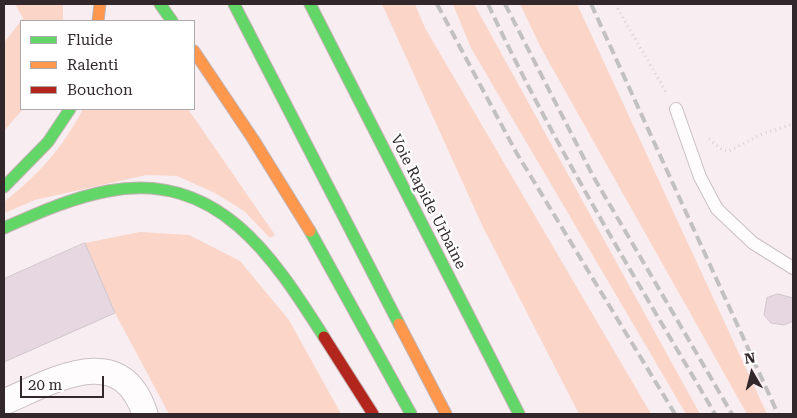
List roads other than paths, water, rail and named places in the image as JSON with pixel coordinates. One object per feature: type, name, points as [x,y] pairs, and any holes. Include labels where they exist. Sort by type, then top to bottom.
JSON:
[{"type":"highway","points":[[98,20],[100,4]]},
{"type":"highway","points":[[160,4],[171,20]]},
{"type":"highway","points":[[234,4],[446,414]]},
{"type":"highway","name":"Voie Rapide Urbaine","points":[[310,4],[519,414]]},
{"type":"highway","points":[[195,52],[265,156],[349,300],[411,414]]},
{"type":"highway","points":[[4,187],[48,142],[69,110]]},
{"type":"highway","points":[[4,228],[78,199],[117,190],[144,188],[165,190],[204,202],[220,210],[241,226],[266,252],[303,305],[373,414]]},
{"type":"street","points":[[4,402],[72,374],[104,372],[119,376],[129,382],[137,392],[145,414]]},
{"type":"lane","points":[[676,109],[700,177],[717,209],[753,243],[793,268]]},
{"type":"railway","points":[[437,4],[516,152],[675,414]]},
{"type":"railway","points":[[488,4],[513,57],[568,161],[715,414]]},
{"type":"railway","points":[[505,4],[593,176],[732,414]]},
{"type":"railway","points":[[591,4],[778,414]]}]
